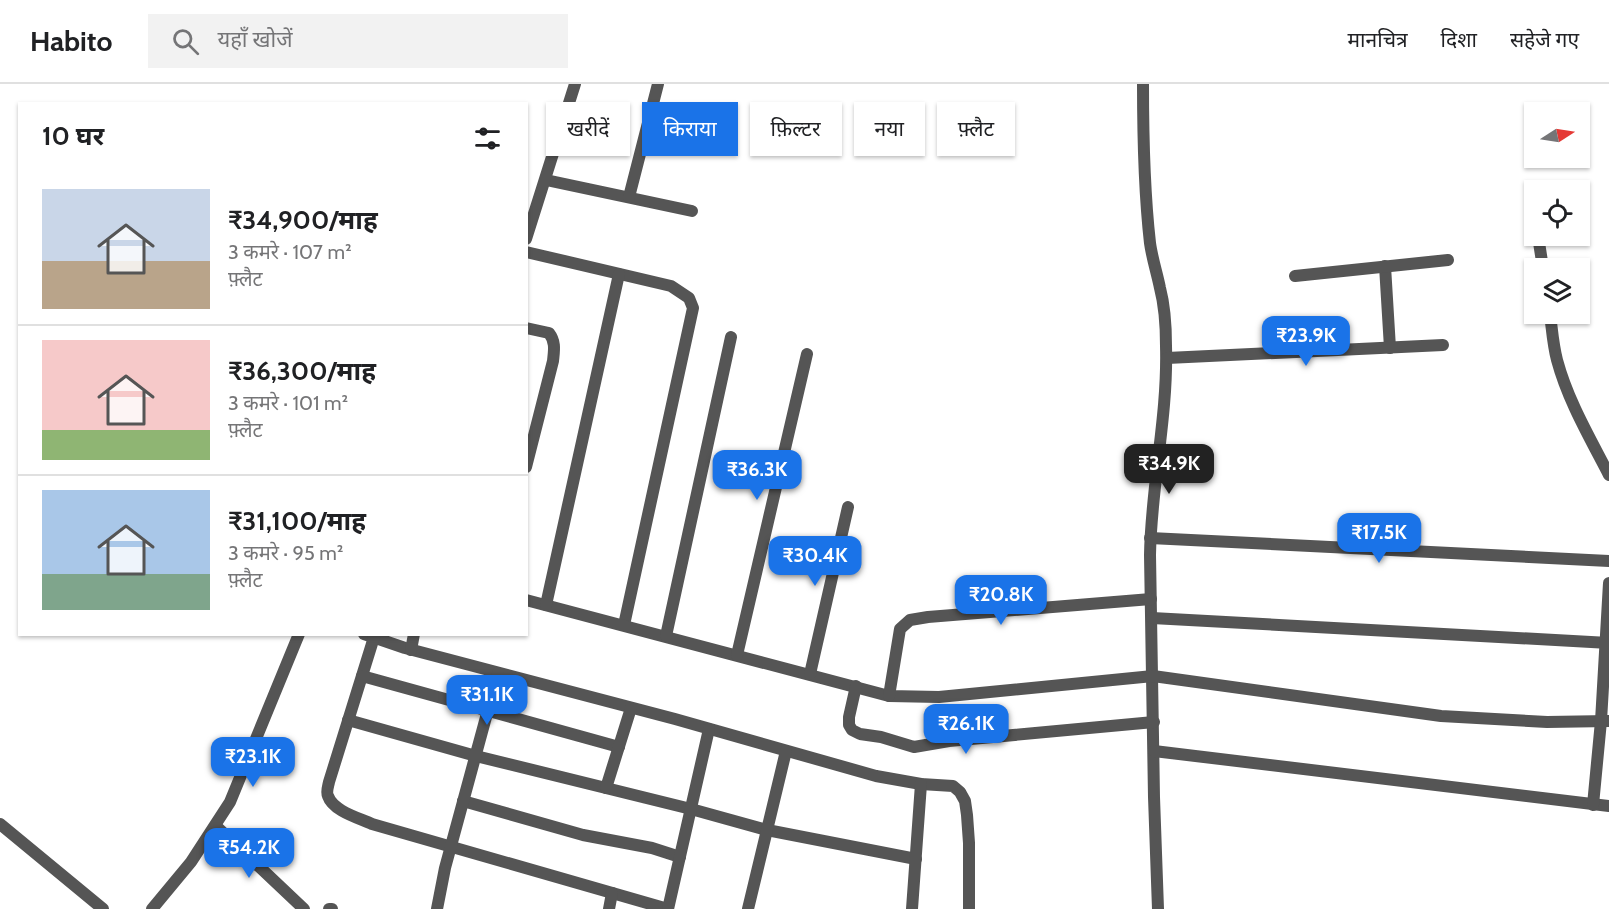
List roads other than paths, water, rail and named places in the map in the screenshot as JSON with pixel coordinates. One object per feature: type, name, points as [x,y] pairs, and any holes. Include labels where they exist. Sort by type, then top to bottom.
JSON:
[{"type":"street","points":[[528,233],[575,84]]},
{"type":"street","points":[[629,198],[658,84]]},
{"type":"street","points":[[1143,84],[1148,220],[1152,255],[1163,307],[1167,358],[1163,422],[1150,517],[1158,909]]},
{"type":"street","points":[[546,180],[692,211]]},
{"type":"street","points":[[528,252],[671,286],[689,298],[693,308],[624,625]]},
{"type":"street","points":[[1295,276],[1448,260]]},
{"type":"street","points":[[1385,266],[1390,348]]},
{"type":"street","points":[[546,605],[619,274]]},
{"type":"street","points":[[1551,324],[1556,358],[1562,375],[1574,406],[1609,475]]},
{"type":"street","points":[[528,328],[549,333],[554,339],[555,348],[528,459]]},
{"type":"street","points":[[666,636],[731,337]]},
{"type":"street","points":[[1167,358],[1443,345]]},
{"type":"street","points":[[737,655],[807,354]]},
{"type":"street","points":[[810,674],[848,507]]},
{"type":"street","points":[[1150,538],[1609,561]]},
{"type":"street","points":[[1593,805],[1605,721],[1609,584]]},
{"type":"street","points":[[888,696],[900,629],[910,620],[1151,599]]},
{"type":"street","points":[[528,600],[888,696],[939,697],[1153,676],[1441,716],[1547,722],[1605,721]]},
{"type":"street","points":[[1152,618],[1607,642]]},
{"type":"street","points":[[152,909],[191,862],[216,826],[239,783],[298,636]]},
{"type":"street","points":[[710,729],[668,909],[372,824],[331,802],[327,794],[328,782],[362,676],[371,636],[411,650],[710,729],[876,776],[921,784],[952,786],[960,792],[964,801],[969,843],[969,909]]},
{"type":"street","points":[[411,650],[414,636]]},
{"type":"street","points":[[436,909],[498,673]]},
{"type":"street","points":[[362,676],[619,747]]},
{"type":"street","points":[[856,686],[849,717],[852,730],[914,747],[950,741],[1154,722]]},
{"type":"street","points":[[606,788],[631,708]]},
{"type":"street","points":[[348,720],[476,756],[767,830],[916,859]]},
{"type":"street","points":[[748,909],[786,750]]},
{"type":"street","points":[[1154,750],[1609,806]]},
{"type":"street","points":[[912,909],[921,784]]},
{"type":"street","points":[[463,801],[602,840],[652,848],[680,857]]},
{"type":"street","points":[[0,824],[103,909]]},
{"type":"street","points":[[216,826],[304,909]]},
{"type":"street","points":[[609,909],[612,893]]}]
